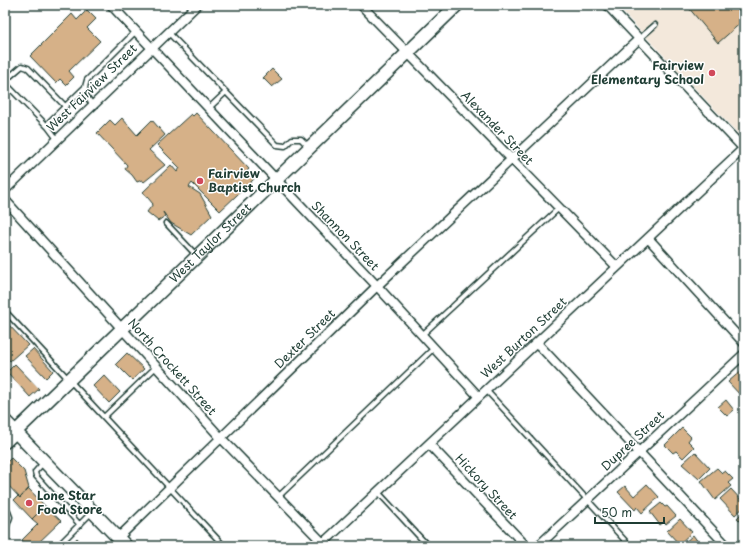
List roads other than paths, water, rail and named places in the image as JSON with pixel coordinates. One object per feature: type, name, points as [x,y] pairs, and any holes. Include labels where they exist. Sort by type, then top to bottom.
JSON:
[{"type":"main road","name":"West Taylor Street","points":[[5,442],[457,5]]},
{"type":"main road","points":[[5,421],[122,542]]},
{"type":"street","name":"Shannon Street","points":[[111,5],[479,397]]},
{"type":"street","name":"West Fairview Street","points":[[5,190],[197,5]]},
{"type":"street","name":"Alexander Street","points":[[361,5],[617,267]]},
{"type":"street","points":[[607,5],[744,148]]},
{"type":"street","name":"Dexter Street","points":[[122,542],[168,488],[376,286],[639,40]]},
{"type":"street","name":"West Burton Street","points":[[323,545],[744,148]]},
{"type":"street","name":"North Crockett Street","points":[[5,200],[221,438],[323,545]]},
{"type":"street","points":[[648,238],[744,343]]},
{"type":"street","points":[[537,343],[727,546]]},
{"type":"street","name":"Dupree Street","points":[[538,546],[744,354]]},
{"type":"street","name":"Hickory Street","points":[[429,444],[526,546]]},
{"type":"lane","points":[[639,40],[655,25]]},
{"type":"lane","points":[[48,127],[49,122],[84,88],[87,80],[136,31]]},
{"type":"lane","points":[[168,32],[277,145],[285,146],[292,139],[301,139],[310,148]]},
{"type":"lane","points":[[57,139],[48,127],[8,86],[8,79],[22,66],[28,68],[66,106]]},
{"type":"lane","points":[[84,88],[86,96],[93,104]]},
{"type":"lane","points":[[208,108],[226,92]]},
{"type":"lane","points":[[422,335],[559,208]]},
{"type":"lane","points":[[166,223],[198,257]]},
{"type":"lane","points":[[5,311],[168,488],[222,544],[216,546]]},
{"type":"lane","points":[[278,497],[434,348]]},
{"type":"lane","points":[[104,417],[156,367]]},
{"type":"lane","points":[[486,390],[630,546]]},
{"type":"lane","points":[[44,462],[35,472],[36,476],[80,525]]},
{"type":"lane","points":[[378,492],[428,546]]},
{"type":"lane","points":[[5,504],[10,517],[5,531]]},
{"type":"lane","points":[[58,546],[93,512]]},
{"type":"place","name":"Fairview Elementary School","points":[[712,73]]},
{"type":"place","name":"Fairview Baptist Church","points":[[200,181]]},
{"type":"place","name":"Lone Star Food Store","points":[[29,503]]}]
